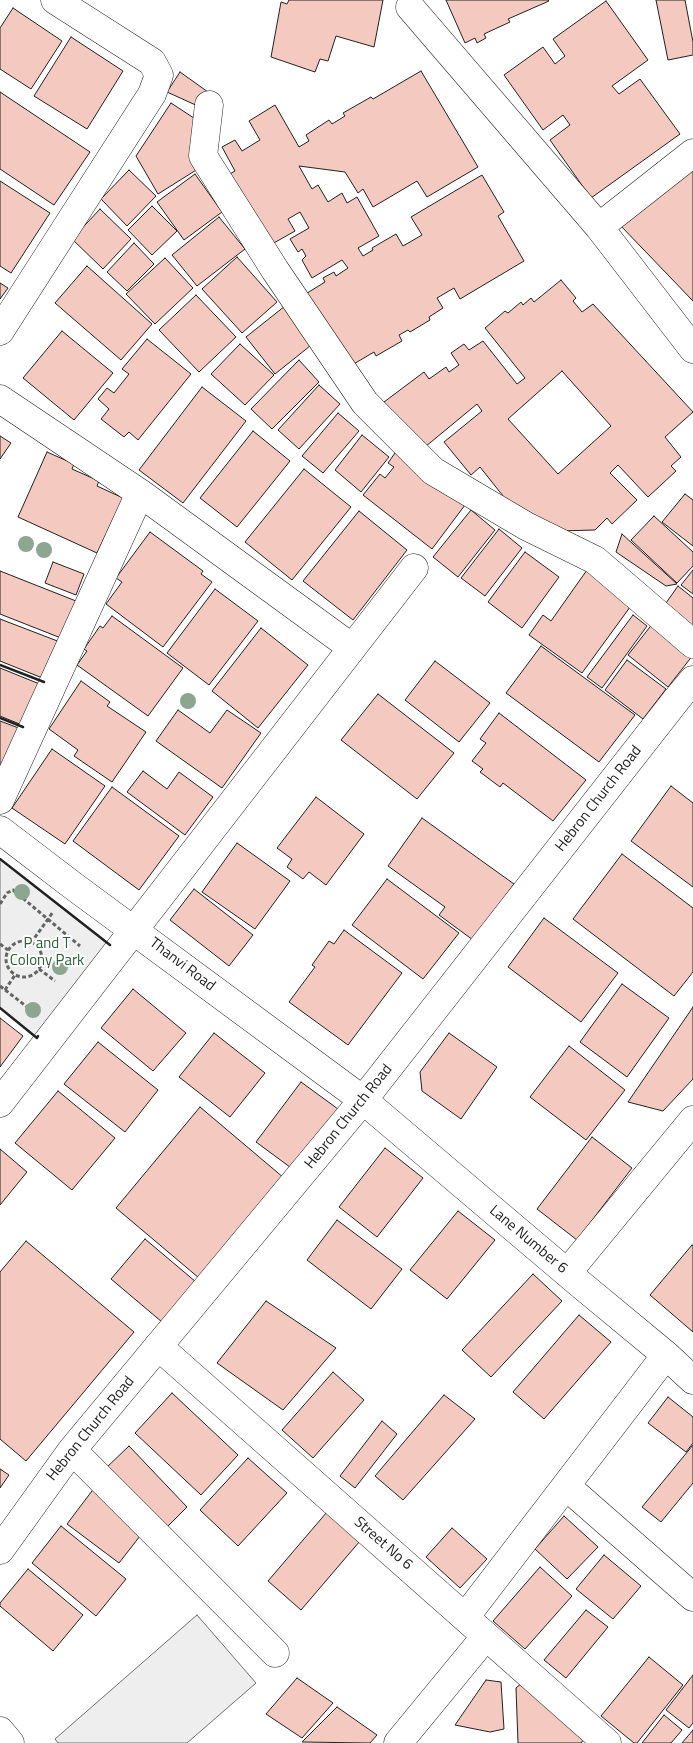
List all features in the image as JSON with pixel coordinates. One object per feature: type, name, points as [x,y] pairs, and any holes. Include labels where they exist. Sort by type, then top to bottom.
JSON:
[{"type":"street","points":[[0,330],[152,94],[159,75],[152,62],[55,0]]},
{"type":"street","points":[[410,6],[599,227],[693,349]]},
{"type":"street","points":[[209,106],[203,156],[275,270],[365,403],[432,471],[526,526],[595,560],[693,644]]},
{"type":"street","points":[[599,227],[693,153]]},
{"type":"street","points":[[0,399],[140,493],[351,647]]},
{"type":"street","points":[[0,800],[140,493]]},
{"type":"street","points":[[0,1103],[414,568]]},
{"type":"street","name":"Hebron Church Road","points":[[0,1550],[72,1450],[363,1100],[688,697]]},
{"type":"street","name":"Thanvi Road","points":[[0,830],[363,1100]]},
{"type":"street","name":"Lane Number 6","points":[[363,1100],[567,1273],[684,1366]]},
{"type":"street","points":[[567,1273],[693,1120]]},
{"type":"street","name":"Street No 6","points":[[158,1346],[466,1616],[607,1743]]},
{"type":"street","points":[[466,1616],[566,1486],[684,1366]]},
{"type":"street","points":[[72,1450],[275,1653]]},
{"type":"street","points":[[566,1486],[693,1597]]},
{"type":"street","points":[[398,1743],[486,1636]]},
{"type":"street","points":[[0,1731],[10,1743]]},
{"type":"path","points":[[31,943],[72,885]]},
{"type":"path","points":[[0,904],[7,893],[13,890],[85,951]]},
{"type":"path","points":[[18,942],[31,943],[40,951],[42,957],[39,969],[32,975],[23,977],[14,975],[8,968],[6,959],[8,950],[18,942]]},
{"type":"path","points":[[0,944],[8,950]]},
{"type":"path","points":[[5,990],[14,975]]},
{"type":"green space","name":"P and T Colony Park","points":[[0,859],[111,946],[37,1038],[0,1008]]},
{"type":"green space","points":[[197,1615],[256,1683],[187,1743],[58,1743],[55,1739]]},
{"type":"building","points":[[289,0],[383,0],[374,47],[336,36],[328,61],[320,59],[315,72],[271,57],[281,2],[287,4]]},
{"type":"building","points":[[446,0],[549,1],[508,19],[510,22],[484,34],[486,38],[477,43],[475,38],[465,43]]},
{"type":"building","points":[[656,0],[685,0],[693,42],[693,55],[668,60]]},
{"type":"building","points":[[606,1],[648,60],[612,86],[619,94],[640,79],[680,134],[591,198],[550,140],[570,125],[563,115],[543,130],[504,75],[543,47],[555,64],[565,56],[553,39]]},
{"type":"building","points":[[13,8],[62,41],[31,89],[0,69],[0,28]]},
{"type":"building","points":[[71,37],[123,71],[87,129],[34,96]]},
{"type":"building","points":[[421,71],[478,167],[427,197],[417,181],[373,207],[363,189],[358,193],[345,172],[299,166],[312,189],[318,185],[328,202],[342,193],[347,203],[357,197],[379,236],[358,248],[363,256],[373,250],[372,248],[396,234],[403,246],[422,235],[411,217],[482,175],[504,212],[498,216],[524,261],[460,299],[454,288],[437,298],[443,308],[429,317],[430,320],[410,332],[408,330],[399,335],[402,341],[376,356],[374,352],[347,368],[304,295],[325,282],[323,278],[334,272],[336,276],[348,268],[342,260],[312,278],[302,260],[306,256],[302,249],[298,252],[290,239],[309,228],[300,212],[288,219],[295,231],[265,248],[228,175],[235,171],[222,147],[235,140],[242,151],[260,140],[249,121],[275,105],[299,147],[309,141],[306,135],[329,120],[332,124],[345,116],[343,113],[371,97],[373,99]]},
{"type":"building","points":[[180,72],[208,92],[200,107],[167,92]]},
{"type":"building","points":[[0,92],[90,152],[54,205],[0,169]]},
{"type":"building","points":[[171,103],[200,122],[201,167],[158,194],[136,156]]},
{"type":"building","points":[[693,156],[693,301],[619,224]]},
{"type":"building","points":[[129,170],[156,196],[127,226],[101,199]]},
{"type":"building","points":[[195,174],[222,212],[184,240],[157,202]]},
{"type":"building","points":[[0,181],[50,213],[11,273],[0,266]]},
{"type":"building","points":[[152,206],[177,231],[152,255],[128,230]]},
{"type":"building","points":[[100,209],[131,239],[103,269],[72,239]]},
{"type":"building","points":[[219,217],[245,249],[197,286],[172,255]]},
{"type":"building","points":[[134,243],[154,264],[127,291],[107,272]]},
{"type":"building","points":[[237,257],[277,302],[242,333],[202,289]]},
{"type":"building","points":[[165,258],[193,288],[155,324],[126,294]]},
{"type":"building","points":[[87,266],[152,324],[121,360],[55,303]]},
{"type":"building","points":[[561,280],[576,298],[573,301],[582,312],[593,304],[693,412],[665,437],[681,457],[671,466],[676,471],[648,497],[618,465],[610,473],[637,500],[612,524],[607,518],[595,530],[557,531],[515,511],[480,467],[471,475],[444,442],[482,411],[477,404],[425,447],[380,405],[424,372],[429,379],[446,367],[449,372],[459,365],[451,353],[464,344],[469,350],[483,341],[517,384],[525,378],[485,328],[505,311],[508,313],[521,302],[523,305],[531,298],[534,302]],"holes":[[[562,371],[611,426],[558,474],[508,419]]]},
{"type":"building","points":[[0,283],[8,288],[0,299]]},
{"type":"building","points":[[196,295],[236,337],[199,372],[159,330]]},
{"type":"building","points":[[285,306],[315,342],[275,374],[246,337]]},
{"type":"building","points":[[62,331],[113,373],[74,420],[23,378]]},
{"type":"building","points":[[147,339],[191,374],[138,440],[129,432],[124,437],[101,419],[109,409],[98,399],[107,388],[114,393],[129,374],[122,369]]},
{"type":"building","points":[[240,344],[274,375],[245,405],[211,374]]},
{"type":"building","points":[[299,360],[319,382],[272,429],[251,409]]},
{"type":"building","points":[[319,385],[340,404],[299,449],[278,430]]},
{"type":"building","points":[[202,387],[246,421],[183,503],[139,470]]},
{"type":"building","points":[[338,413],[359,431],[323,473],[302,456]]},
{"type":"building","points":[[253,431],[290,461],[237,527],[200,498]]},
{"type":"building","points":[[362,435],[389,457],[361,492],[335,470]]},
{"type":"building","points":[[0,436],[11,443],[0,459]]},
{"type":"building","points":[[47,452],[74,464],[72,469],[99,481],[97,486],[123,498],[97,553],[18,517]]},
{"type":"building","points":[[395,453],[465,505],[432,549],[363,495],[380,474],[385,478],[394,467],[388,463]]},
{"type":"building","points":[[304,469],[351,507],[292,580],[245,542]]},
{"type":"building","points":[[685,494],[693,500],[693,546],[662,522]]},
{"type":"building","points":[[471,510],[495,530],[458,577],[433,557]]},
{"type":"building","points":[[359,511],[407,550],[353,620],[303,581]]},
{"type":"building","points":[[654,516],[693,552],[693,566],[677,583],[631,540]]},
{"type":"building","points":[[499,529],[522,548],[485,596],[461,578]]},
{"type":"building","points":[[150,532],[203,571],[201,574],[212,582],[163,647],[106,604],[122,582],[116,578]]},
{"type":"building","points":[[622,534],[677,584],[666,586],[616,552]]},
{"type":"building","points":[[525,552],[559,577],[522,628],[488,602]]},
{"type":"building","points":[[53,562],[84,574],[76,595],[45,583]]},
{"type":"building","points":[[587,570],[633,603],[582,673],[529,635],[543,615],[551,621]]},
{"type":"building","points":[[693,570],[693,594],[681,585]]},
{"type":"building","points":[[0,571],[76,601],[61,638],[0,614]]},
{"type":"building","points":[[678,586],[693,598],[693,629],[666,603]]},
{"type":"building","points":[[215,589],[258,621],[209,685],[167,653]]},
{"type":"building","points":[[633,615],[647,626],[602,688],[587,677]]},
{"type":"building","points":[[112,616],[183,668],[148,716],[77,665],[87,651],[84,649],[100,626],[103,628]]},
{"type":"building","points":[[0,619],[60,642],[45,679],[0,661]]},
{"type":"building","points":[[653,623],[693,655],[668,687],[628,655]]},
{"type":"building","points":[[261,628],[308,665],[258,728],[212,691]]},
{"type":"building","points":[[541,646],[635,715],[599,762],[506,693]]},
{"type":"building","points":[[627,660],[666,689],[643,719],[605,690]]},
{"type":"building","points":[[435,661],[490,703],[459,742],[405,700]]},
{"type":"building","points":[[0,668],[42,685],[22,725],[0,716]]},
{"type":"building","points":[[81,681],[110,702],[107,706],[146,732],[112,782],[74,756],[78,750],[49,729]]},
{"type":"building","points":[[378,694],[454,753],[417,799],[341,740]]},
{"type":"building","points":[[178,710],[210,733],[227,710],[261,733],[222,788],[156,741]]},
{"type":"building","points":[[499,713],[586,780],[553,821],[503,783],[500,787],[480,772],[483,769],[472,761],[486,743],[480,739]]},
{"type":"building","points":[[0,721],[24,730],[0,771]]},
{"type":"building","points":[[52,749],[105,786],[65,844],[12,808]]},
{"type":"building","points":[[143,771],[167,789],[179,772],[213,797],[185,835],[127,792]]},
{"type":"building","points":[[671,786],[693,803],[693,887],[631,841]]},
{"type":"building","points":[[112,787],[179,836],[139,890],[73,841]]},
{"type":"building","points":[[316,797],[364,834],[326,885],[309,872],[303,879],[287,867],[292,859],[277,848]]},
{"type":"building","points":[[422,818],[514,884],[473,940],[439,915],[445,907],[388,866]]},
{"type":"building","points":[[237,843],[290,881],[255,929],[202,892]]},
{"type":"building","points":[[622,854],[693,908],[693,972],[674,996],[573,919]]},
{"type":"building","points":[[387,879],[459,933],[423,979],[352,925]]},
{"type":"building","points":[[194,889],[253,935],[229,966],[170,920]]},
{"type":"building","points":[[544,918],[618,973],[581,1022],[508,967]]},
{"type":"building","points":[[344,930],[402,973],[348,1045],[289,1002],[315,967],[312,965],[329,941],[334,944]]},
{"type":"building","points":[[622,984],[669,1018],[627,1077],[580,1042]]},
{"type":"building","points":[[133,989],[186,1033],[153,1071],[101,1028]]},
{"type":"building","points":[[693,1007],[693,1079],[663,1111],[628,1102]]},
{"type":"building","points":[[0,1018],[23,1036],[0,1067]]},
{"type":"building","points":[[214,1033],[265,1073],[230,1117],[179,1077]]},
{"type":"building","points":[[449,1033],[497,1067],[461,1119],[422,1091],[420,1072]]},
{"type":"building","points":[[98,1042],[158,1090],[125,1132],[64,1084]]},
{"type":"building","points":[[569,1046],[625,1090],[586,1140],[530,1097]]},
{"type":"building","points":[[301,1082],[338,1109],[294,1170],[256,1142]]},
{"type":"building","points":[[58,1091],[115,1138],[72,1190],[15,1143]]},
{"type":"building","points":[[200,1107],[284,1178],[199,1278],[116,1208]]},
{"type":"building","points":[[592,1137],[632,1168],[577,1240],[537,1209]]},
{"type":"building","points":[[385,1148],[423,1178],[377,1237],[339,1207]]},
{"type":"building","points":[[0,1149],[27,1172],[0,1205]]},
{"type":"building","points":[[458,1211],[495,1240],[447,1299],[410,1270]]},
{"type":"building","points":[[337,1220],[402,1269],[371,1309],[307,1260]]},
{"type":"building","points":[[145,1239],[196,1282],[162,1322],[111,1279]]},
{"type":"building","points":[[26,1241],[134,1332],[26,1461],[0,1439],[0,1272]]},
{"type":"building","points":[[693,1246],[693,1332],[650,1295]]},
{"type":"building","points":[[533,1274],[562,1301],[491,1377],[462,1350]]},
{"type":"building","points":[[266,1301],[336,1348],[283,1410],[217,1363]]},
{"type":"building","points":[[579,1315],[611,1342],[544,1419],[513,1392]]},
{"type":"building","points":[[333,1372],[364,1400],[313,1458],[282,1430]]},
{"type":"building","points":[[172,1393],[238,1455],[201,1495],[135,1433]]},
{"type":"building","points":[[444,1395],[475,1419],[403,1500],[375,1476]]},
{"type":"building","points":[[668,1397],[693,1417],[693,1443],[686,1452],[648,1423]]},
{"type":"building","points":[[382,1421],[397,1434],[355,1488],[340,1476]]},
{"type":"building","points":[[693,1445],[693,1483],[661,1522],[642,1507]]},
{"type":"building","points":[[129,1446],[187,1507],[164,1530],[105,1469]]},
{"type":"building","points":[[248,1458],[287,1493],[238,1546],[200,1510]]},
{"type":"building","points":[[0,1469],[9,1475],[0,1488]]},
{"type":"building","points":[[95,1487],[147,1527],[119,1563],[67,1524]]},
{"type":"building","points":[[327,1512],[360,1541],[301,1610],[268,1581]]},
{"type":"building","points":[[564,1516],[598,1547],[567,1579],[535,1549]]},
{"type":"building","points":[[61,1526],[126,1579],[96,1616],[32,1563]]},
{"type":"building","points":[[452,1528],[487,1559],[460,1588],[426,1557]]},
{"type":"building","points":[[604,1555],[641,1586],[613,1619],[576,1589]]},
{"type":"building","points":[[540,1567],[572,1596],[525,1649],[493,1621]]},
{"type":"building","points":[[28,1569],[83,1615],[53,1651],[0,1606],[0,1603]]},
{"type":"building","points":[[586,1610],[608,1627],[566,1678],[544,1660]]},
{"type":"building","points":[[649,1657],[683,1685],[637,1743],[634,1743],[601,1716]]},
{"type":"building","points":[[693,1675],[693,1723],[689,1728],[666,1710]]},
{"type":"building","points":[[297,1678],[333,1703],[302,1738],[266,1714]]},
{"type":"building","points":[[486,1680],[501,1682],[504,1729],[490,1732],[455,1725]]},
{"type":"building","points":[[523,1682],[586,1737],[581,1743],[518,1743],[516,1688]]},
{"type":"building","points":[[337,1707],[377,1735],[370,1743],[302,1742]]},
{"type":"building","points":[[664,1715],[682,1730],[671,1743],[642,1743]]},
{"type":"building","points":[[693,1730],[693,1743],[682,1743]]},
{"type":"wall","points":[[0,665],[44,682]]},
{"type":"wall","points":[[0,718],[23,727]]},
{"type":"wall","points":[[0,859],[110,945]]},
{"type":"wall","points":[[0,1008],[37,1038],[38,1036]]}]
